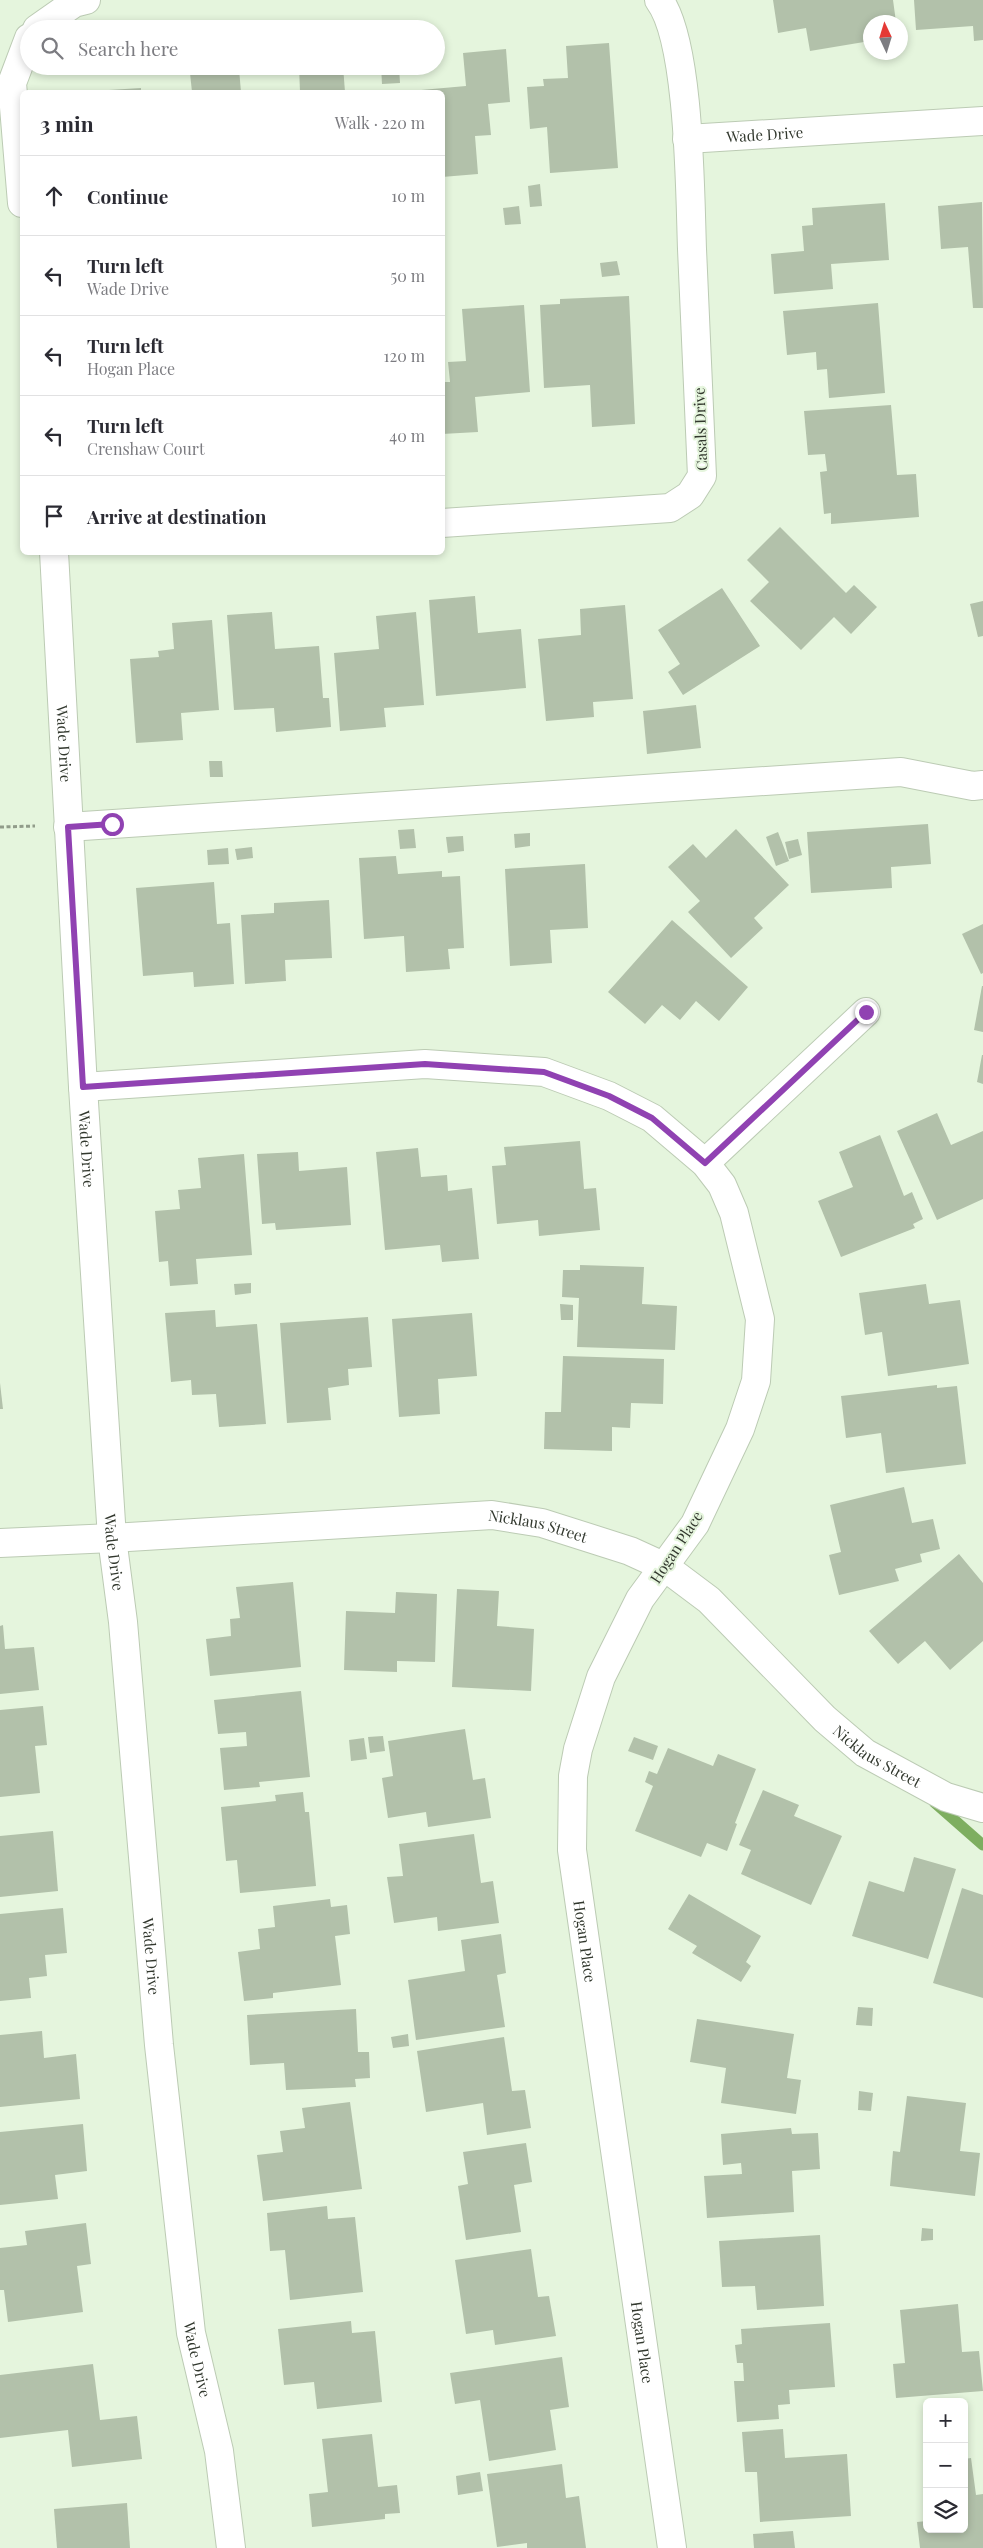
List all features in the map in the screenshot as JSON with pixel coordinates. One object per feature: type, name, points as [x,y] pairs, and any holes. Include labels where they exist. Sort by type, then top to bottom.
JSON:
[{"type":"street","points":[[50,20],[74,3],[86,0]]},
{"type":"street","points":[[659,0],[665,8],[677,48],[688,139]]},
{"type":"street","points":[[20,62],[12,83],[20,179]]},
{"type":"street","name":"Wade Drive","points":[[688,139],[983,121]]},
{"type":"street","name":"Casals Drive","points":[[445,523],[670,508],[690,495],[702,476],[688,139]]},
{"type":"street","name":"Wade Drive","points":[[54,555],[83,1087],[112,1538],[123,1622],[159,2045],[191,2332],[219,2451],[231,2548]]},
{"type":"street","points":[[68,827],[901,772],[973,786],[983,785]]},
{"type":"street","points":[[705,1163],[866,1012]]},
{"type":"street","name":"Hogan Place","points":[[83,1087],[425,1064],[544,1072],[609,1096],[652,1118],[705,1163],[722,1185],[734,1214],[760,1319],[756,1381],[740,1430],[695,1524],[640,1599],[601,1677],[578,1749],[575,1767],[572,1850],[672,2548]]},
{"type":"street","name":"Nicklaus Street","points":[[0,1543],[492,1515],[542,1523],[630,1551],[665,1567],[709,1600],[825,1719],[865,1753],[946,1798],[983,1808]]},
{"type":"building","points":[[773,0],[893,0],[895,15],[863,15],[863,42],[810,51],[806,28],[778,33]]},
{"type":"building","points":[[914,0],[983,0],[983,40],[974,41],[973,26],[916,30]]},
{"type":"building","points":[[609,43],[618,168],[550,173],[547,127],[530,129],[527,87],[544,86],[543,79],[568,78],[566,46]]},
{"type":"building","points":[[506,49],[510,102],[488,104],[491,135],[475,136],[478,174],[445,177],[445,90],[421,90],[466,86],[463,53]]},
{"type":"building","points":[[190,75],[240,75],[241,90],[192,90]]},
{"type":"building","points":[[299,75],[344,75],[345,90],[300,90]]},
{"type":"building","points":[[382,75],[400,75],[400,83],[382,84]]},
{"type":"building","points":[[141,88],[141,90],[109,90]]},
{"type":"building","points":[[540,184],[542,206],[530,207],[528,186]]},
{"type":"building","points":[[982,202],[983,308],[973,308],[968,247],[941,249],[938,206]]},
{"type":"building","points":[[885,203],[889,260],[831,264],[833,289],[774,294],[771,254],[804,251],[802,226],[813,225],[812,208]]},
{"type":"building","points":[[519,206],[521,224],[505,225],[503,208]]},
{"type":"building","points":[[617,261],[620,275],[602,277],[600,263]]},
{"type":"building","points":[[629,296],[635,424],[592,427],[590,385],[544,388],[540,305],[560,304],[560,299]]},
{"type":"building","points":[[878,303],[885,393],[829,398],[827,369],[817,370],[816,352],[787,355],[783,311]]},
{"type":"building","points":[[524,305],[530,392],[475,397],[478,432],[445,434],[445,382],[450,382],[448,362],[466,361],[462,309]]},
{"type":"building","points":[[891,405],[897,475],[916,474],[919,517],[831,524],[831,513],[824,514],[820,472],[827,471],[825,454],[808,455],[804,411]]},
{"type":"building","points":[[780,527],[846,593],[854,585],[877,607],[851,634],[834,617],[801,650],[750,601],[769,582],[747,560]]},
{"type":"building","points":[[722,588],[760,646],[683,695],[668,672],[680,664],[658,630]]},
{"type":"building","points":[[475,596],[478,633],[521,629],[526,688],[436,696],[429,600]]},
{"type":"building","points":[[983,601],[983,636],[978,637],[970,604]]},
{"type":"building","points":[[625,605],[633,699],[593,702],[594,717],[546,721],[538,639],[581,635],[580,609]]},
{"type":"building","points":[[272,612],[275,649],[319,646],[323,698],[329,698],[331,727],[276,732],[274,708],[234,710],[227,615]]},
{"type":"building","points":[[416,612],[424,705],[384,708],[386,727],[340,731],[334,653],[379,649],[376,616]]},
{"type":"building","points":[[212,620],[219,710],[181,713],[183,740],[136,743],[130,659],[159,657],[158,651],[174,649],[172,623]]},
{"type":"building","points":[[696,705],[701,748],[647,754],[643,711]]},
{"type":"building","points":[[209,761],[222,761],[223,777],[210,777]]},
{"type":"building","points":[[928,824],[931,864],[891,867],[892,888],[811,893],[807,832]]},
{"type":"building","points":[[414,829],[416,848],[400,849],[398,830]]},
{"type":"building","points":[[736,829],[789,885],[754,918],[763,928],[731,958],[688,912],[700,901],[668,867],[693,844],[706,858]]},
{"type":"building","points":[[778,832],[789,861],[776,866],[766,837]]},
{"type":"building","points":[[530,833],[530,846],[515,848],[514,834]]},
{"type":"building","points":[[463,836],[464,851],[448,853],[446,837]]},
{"type":"building","points":[[798,839],[802,855],[789,859],[785,842]]},
{"type":"building","points":[[252,847],[253,858],[237,860],[235,849]]},
{"type":"building","points":[[228,848],[229,864],[208,865],[207,850]]},
{"type":"building","points":[[396,856],[398,874],[442,871],[442,877],[460,876],[464,948],[448,949],[450,969],[406,972],[404,936],[364,939],[359,858]]},
{"type":"building","points":[[585,864],[588,928],[550,930],[552,963],[510,966],[505,869]]},
{"type":"building","points":[[214,882],[217,924],[230,923],[234,984],[194,987],[193,972],[143,976],[136,888]]},
{"type":"building","points":[[329,900],[332,958],[285,960],[286,981],[245,984],[241,915],[274,913],[274,903]]},
{"type":"building","points":[[672,920],[748,987],[719,1021],[696,1001],[680,1020],[662,1005],[645,1024],[608,992]]},
{"type":"building","points":[[983,924],[983,973],[981,974],[962,934]]},
{"type":"building","points":[[983,986],[983,1032],[974,1030]]},
{"type":"building","points":[[983,1055],[983,1084],[977,1082]]},
{"type":"building","points":[[937,1113],[951,1145],[983,1131],[983,1199],[937,1220],[897,1131]]},
{"type":"building","points":[[880,1135],[904,1196],[912,1192],[923,1219],[913,1224],[915,1228],[841,1257],[818,1201],[853,1187],[839,1152]]},
{"type":"building","points":[[580,1141],[584,1189],[596,1188],[600,1230],[539,1236],[538,1220],[497,1224],[492,1166],[506,1165],[504,1147]]},
{"type":"building","points":[[418,1148],[421,1177],[447,1175],[448,1191],[472,1188],[479,1259],[442,1262],[440,1245],[385,1250],[376,1152]]},
{"type":"building","points":[[298,1152],[299,1171],[347,1167],[351,1225],[276,1230],[275,1223],[262,1224],[257,1154]]},
{"type":"building","points":[[244,1154],[252,1255],[196,1259],[198,1284],[170,1286],[168,1261],[159,1262],[155,1211],[180,1209],[178,1190],[201,1188],[198,1158]]},
{"type":"building","points":[[580,1265],[644,1267],[642,1304],[677,1306],[675,1350],[577,1347],[579,1298],[562,1297],[563,1270],[580,1270]]},
{"type":"building","points":[[251,1283],[251,1293],[235,1295],[234,1284]]},
{"type":"building","points":[[926,1284],[929,1304],[960,1300],[969,1364],[888,1376],[882,1332],[865,1335],[859,1293]]},
{"type":"building","points":[[560,1304],[573,1305],[573,1320],[561,1320]]},
{"type":"building","points":[[215,1310],[216,1327],[257,1324],[266,1424],[219,1427],[216,1394],[192,1395],[191,1380],[171,1382],[165,1313]]},
{"type":"building","points":[[472,1313],[477,1376],[438,1379],[440,1414],[399,1417],[392,1319]]},
{"type":"building","points":[[368,1317],[372,1367],[348,1369],[349,1385],[328,1388],[331,1420],[287,1423],[280,1323]]},
{"type":"building","points":[[563,1356],[664,1359],[663,1404],[631,1403],[630,1428],[612,1427],[612,1451],[544,1449],[545,1412],[561,1412]]},
{"type":"building","points":[[0,1383],[3,1409],[0,1409]]},
{"type":"building","points":[[937,1385],[937,1388],[957,1386],[966,1464],[886,1473],[881,1433],[846,1438],[841,1396]]},
{"type":"building","points":[[904,1487],[912,1523],[933,1519],[940,1549],[920,1554],[922,1562],[895,1569],[899,1581],[839,1595],[829,1555],[841,1552],[830,1505]]},
{"type":"building","points":[[959,1554],[983,1583],[983,1641],[950,1670],[925,1641],[898,1664],[869,1631]]},
{"type":"building","points":[[293,1582],[301,1667],[210,1676],[206,1639],[231,1636],[230,1619],[240,1618],[236,1587]]},
{"type":"building","points":[[457,1589],[499,1591],[497,1626],[534,1629],[531,1691],[452,1687]]},
{"type":"building","points":[[396,1592],[437,1594],[435,1662],[397,1661],[397,1672],[344,1670],[346,1611],[395,1613]]},
{"type":"building","points":[[3,1625],[5,1649],[34,1647],[39,1690],[0,1694],[0,1626]]},
{"type":"building","points":[[301,1691],[310,1777],[259,1782],[260,1787],[224,1790],[220,1748],[247,1746],[246,1732],[218,1734],[214,1700]]},
{"type":"building","points":[[43,1706],[47,1745],[35,1746],[40,1793],[0,1797],[0,1710]]},
{"type":"building","points":[[465,1729],[473,1780],[485,1778],[491,1818],[428,1827],[426,1812],[388,1818],[382,1778],[393,1776],[388,1741]]},
{"type":"building","points":[[383,1736],[385,1751],[370,1753],[368,1737]]},
{"type":"building","points":[[634,1737],[658,1746],[653,1760],[628,1751]]},
{"type":"building","points":[[364,1738],[367,1759],[351,1761],[349,1740]]},
{"type":"building","points":[[668,1748],[713,1766],[718,1754],[756,1769],[735,1823],[737,1824],[727,1851],[707,1843],[701,1857],[635,1831],[653,1786],[645,1782],[649,1771],[657,1774]]},
{"type":"building","points":[[763,1790],[799,1805],[794,1816],[842,1836],[811,1905],[741,1874],[751,1850],[739,1845]]},
{"type":"building","points":[[303,1792],[305,1812],[309,1812],[316,1886],[240,1893],[237,1860],[226,1861],[221,1807],[276,1801],[275,1795]]},
{"type":"building","points":[[53,1831],[58,1891],[0,1897],[0,1836]]},
{"type":"building","points":[[474,1834],[481,1883],[493,1881],[499,1923],[438,1931],[437,1917],[394,1923],[387,1877],[403,1876],[399,1844]]},
{"type":"building","points":[[914,1857],[956,1869],[928,1959],[852,1936],[869,1881],[904,1892]]},
{"type":"building","points":[[962,1888],[983,1895],[983,1998],[933,1983]]},
{"type":"building","points":[[689,1894],[761,1936],[746,1962],[751,1966],[741,1982],[692,1953],[697,1946],[668,1929]]},
{"type":"building","points":[[330,1899],[331,1907],[347,1905],[350,1934],[335,1936],[341,1985],[273,1993],[273,1998],[244,2001],[238,1952],[260,1949],[258,1929],[275,1927],[273,1906]]},
{"type":"building","points":[[63,1908],[67,1953],[45,1955],[47,1976],[29,1978],[31,1998],[0,2001],[0,1914]]},
{"type":"building","points":[[501,1934],[506,1973],[497,1975],[505,2027],[416,2040],[408,1980],[465,1971],[461,1940]]},
{"type":"building","points":[[858,2007],[873,2008],[872,2026],[856,2025]]},
{"type":"building","points":[[356,2009],[358,2052],[369,2052],[370,2078],[355,2079],[356,2087],[286,2090],[284,2063],[250,2065],[247,2015]]},
{"type":"building","points":[[697,2019],[794,2034],[787,2078],[801,2080],[796,2114],[721,2103],[726,2068],[690,2062]]},
{"type":"building","points":[[42,2031],[44,2058],[76,2054],[80,2099],[0,2107],[0,2035]]},
{"type":"building","points":[[408,2034],[409,2046],[393,2048],[391,2037]]},
{"type":"building","points":[[504,2037],[512,2091],[525,2090],[531,2128],[487,2135],[483,2103],[426,2112],[417,2051]]},
{"type":"building","points":[[859,2091],[873,2093],[871,2111],[858,2110]]},
{"type":"building","points":[[907,2096],[966,2103],[960,2151],[980,2153],[975,2196],[890,2186],[893,2151],[900,2152]]},
{"type":"building","points":[[350,2102],[362,2189],[263,2201],[257,2155],[283,2152],[280,2131],[305,2128],[302,2108]]},
{"type":"building","points":[[83,2124],[87,2171],[55,2175],[58,2199],[0,2205],[0,2132]]},
{"type":"building","points":[[791,2128],[792,2134],[818,2133],[820,2169],[792,2171],[794,2212],[707,2218],[704,2176],[742,2174],[741,2163],[723,2165],[721,2134]]},
{"type":"building","points":[[526,2143],[532,2182],[514,2185],[521,2232],[466,2240],[458,2186],[468,2184],[463,2152]]},
{"type":"building","points":[[327,2206],[328,2219],[355,2217],[363,2292],[290,2300],[285,2250],[270,2251],[267,2213]]},
{"type":"building","points":[[86,2223],[91,2264],[77,2266],[83,2312],[8,2322],[4,2290],[0,2290],[0,2248],[27,2245],[25,2231]]},
{"type":"building","points":[[922,2228],[933,2229],[933,2240],[921,2241]]},
{"type":"building","points":[[820,2235],[824,2306],[757,2310],[755,2286],[722,2287],[719,2241]]},
{"type":"building","points":[[531,2249],[538,2297],[549,2296],[556,2336],[495,2345],[493,2330],[466,2334],[455,2260]]},
{"type":"building","points":[[958,2304],[962,2352],[979,2351],[983,2391],[896,2398],[893,2364],[905,2363],[900,2310]]},
{"type":"building","points":[[351,2321],[352,2333],[375,2331],[382,2402],[317,2409],[314,2382],[284,2385],[278,2329]]},
{"type":"building","points":[[830,2323],[835,2387],[789,2390],[790,2404],[778,2405],[779,2419],[737,2422],[734,2381],[744,2381],[743,2363],[737,2363],[735,2345],[742,2344],[741,2329]]},
{"type":"building","points":[[562,2357],[569,2407],[550,2410],[556,2450],[489,2461],[480,2400],[455,2404],[450,2373]]},
{"type":"building","points":[[93,2364],[100,2420],[137,2416],[142,2459],[72,2467],[68,2430],[0,2438],[0,2375]]},
{"type":"building","points":[[783,2429],[785,2458],[847,2454],[851,2516],[760,2522],[757,2472],[745,2472],[742,2432]]},
{"type":"building","points":[[372,2434],[378,2487],[397,2485],[400,2513],[385,2514],[385,2519],[312,2527],[309,2494],[328,2492],[322,2439]]},
{"type":"building","points":[[968,2458],[971,2458],[976,2495],[983,2494],[983,2548],[920,2548],[917,2522],[923,2521],[923,2533],[968,2533]]},
{"type":"building","points":[[562,2464],[566,2498],[579,2496],[586,2548],[527,2548],[527,2543],[497,2547],[487,2474]]},
{"type":"building","points":[[480,2472],[483,2491],[458,2495],[456,2476]]},
{"type":"building","points":[[127,2503],[130,2548],[57,2548],[54,2509]]},
{"type":"building","points":[[793,2531],[795,2548],[754,2548],[753,2534]]},
{"type":"waterway","points":[[934,1802],[983,1845]]},
{"type":"route","points":[[112,824],[68,827],[83,1087],[425,1064],[544,1072],[609,1096],[652,1118],[705,1163],[866,1012]]}]
